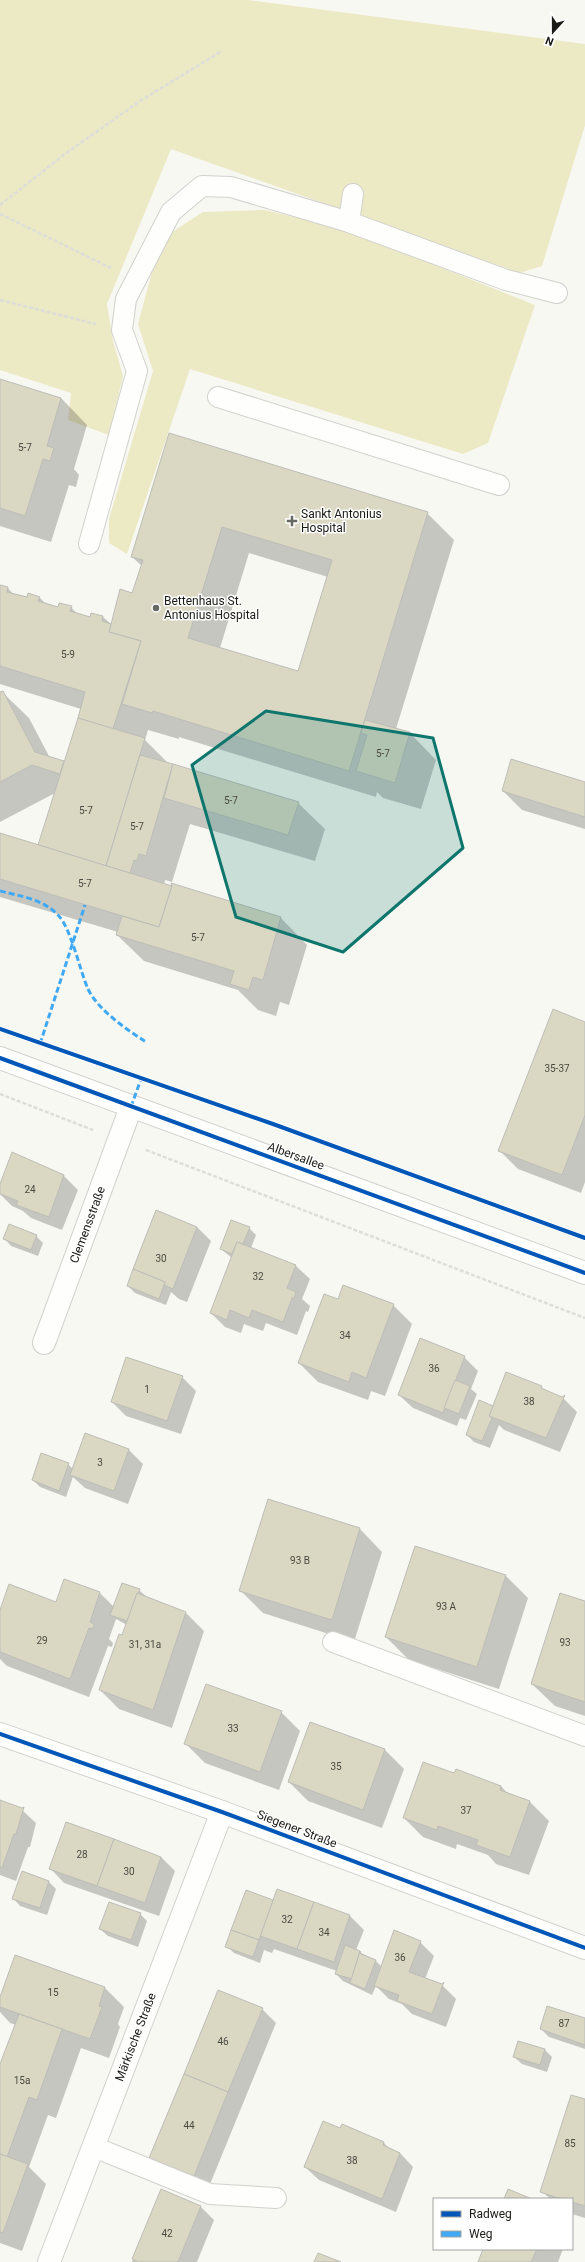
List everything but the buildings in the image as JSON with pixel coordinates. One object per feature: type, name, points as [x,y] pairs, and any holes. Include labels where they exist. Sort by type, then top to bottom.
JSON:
[{"type":"street","name":"Albersallee","points":[[0,1058],[585,1273]]},
{"type":"street","name":"Clemensstraße","points":[[44,1343],[131,1107]]},
{"type":"street","name":"Siegener Straße","points":[[0,1734],[222,1812],[585,1948]]},
{"type":"street","name":"Märkische Straße","points":[[50,2262],[222,1812]]},
{"type":"lane","points":[[88,544],[137,371],[122,330],[126,299],[171,212],[202,186],[231,187],[349,222],[506,280],[557,293]]},
{"type":"lane","points":[[349,222],[353,194]]},
{"type":"lane","points":[[218,397],[499,485]]},
{"type":"lane","points":[[333,1642],[585,1736]]},
{"type":"lane","points":[[94,2147],[210,2194],[276,2198]]},
{"type":"path","points":[[0,205],[65,154],[140,101],[222,51]]},
{"type":"path","points":[[0,214],[136,280]]},
{"type":"path","points":[[0,300],[122,330]]},
{"type":"path","points":[[0,1094],[585,1318]]},
{"type":"highlighted area","points":[[266,711],[433,738],[463,848],[343,952],[236,917],[192,765]]},
{"type":"shaded area","points":[[0,0],[248,0],[585,44],[585,125],[542,266],[520,273],[171,149],[107,304],[113,341],[123,376],[109,435],[68,420],[71,393],[0,370]]},
{"type":"shaded area","points":[[265,210],[344,229],[535,305],[488,443],[463,454],[190,369],[127,554],[109,543],[109,519],[153,371],[138,324],[155,261],[169,234],[203,212]]},
{"type":"marked path","points":[[0,891],[38,902],[45,905],[58,915],[63,921],[67,930],[88,989],[93,997],[105,1012],[146,1042]]},
{"type":"marked path","points":[[40,1044],[85,905]]},
{"type":"marked path","points":[[131,1107],[141,1079]]},
{"type":"cycle path","points":[[0,1029],[273,1124],[585,1238]]},
{"type":"cycle path","points":[[0,1058],[585,1273]]},
{"type":"cycle path","points":[[0,1734],[222,1812],[585,1948]]},
{"type":"place","name":"Sankt Antonius Hospital","points":[[292,521]]},
{"type":"place","name":"Bettenhaus St. Antonius Hospital","points":[[156,608]]}]
